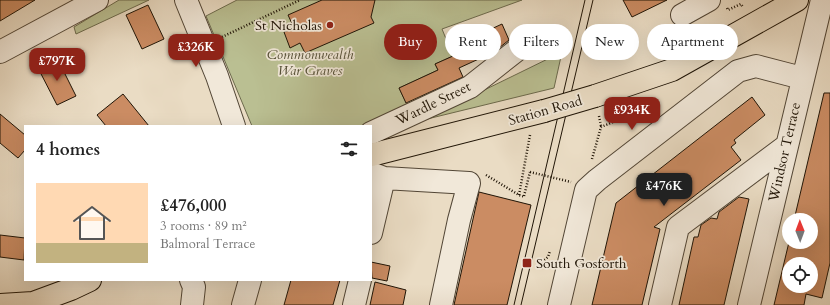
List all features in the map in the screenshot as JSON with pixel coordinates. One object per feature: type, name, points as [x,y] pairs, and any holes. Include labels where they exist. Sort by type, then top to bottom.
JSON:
[{"type":"main road","name":"Station Road","points":[[372,155],[544,111],[595,105],[672,70],[797,0]]},
{"type":"main road","points":[[0,305],[33,303],[88,281]]},
{"type":"street","points":[[0,52],[97,0]]},
{"type":"street","points":[[186,0],[206,46],[234,125]]},
{"type":"street","points":[[682,15],[709,0]]},
{"type":"street","name":"Windsor Terrace","points":[[748,305],[802,78],[822,42],[822,0]]},
{"type":"street","name":"Wardle Street","points":[[372,133],[470,87],[509,56]]},
{"type":"street","points":[[559,305],[586,190],[738,71],[756,66],[802,78]]},
{"type":"street","points":[[660,305],[678,227],[786,146]]},
{"type":"street","points":[[372,225],[378,175],[470,183],[459,220],[441,305]]},
{"type":"street","points":[[191,281],[194,287],[192,305]]},
{"type":"street","points":[[242,305],[250,281]]},
{"type":"street","points":[[354,305],[360,281]]},
{"type":"path","points":[[206,46],[300,0]]},
{"type":"path","points":[[728,10],[741,4]]},
{"type":"path","points":[[591,161],[601,127],[595,105]]},
{"type":"path","points":[[601,127],[630,115],[626,105],[619,107]]},
{"type":"path","points":[[530,135],[519,195],[525,196],[530,172],[571,182]]},
{"type":"green space","points":[[119,0],[149,0],[76,34],[74,27]]},
{"type":"green space","name":"Commonwealth War Graves","points":[[237,0],[522,0],[456,24],[445,24],[445,28],[442,29],[445,36],[445,60],[435,64],[438,70],[399,88],[408,107],[369,125],[252,125],[206,16]]},
{"type":"green space","points":[[546,60],[560,60],[554,88],[423,120]]},
{"type":"building","points":[[0,0],[35,0],[0,21]]},
{"type":"building","name":"St Nicholas","points":[[322,0],[375,0],[371,17],[374,23],[305,53],[300,43],[290,48],[284,32],[294,28],[288,15]]},
{"type":"building","points":[[623,0],[667,0],[632,17]]},
{"type":"building","points":[[148,5],[164,39],[142,49],[126,15]]},
{"type":"building","points":[[501,24],[509,40],[501,46]]},
{"type":"building","points":[[57,58],[76,96],[57,105],[38,68]]},
{"type":"building","points":[[445,60],[476,60],[459,68],[463,77],[406,103],[399,88],[438,70],[435,64]]},
{"type":"building","points":[[824,93],[830,93],[830,263],[822,298],[806,294],[804,305],[774,305],[782,271],[782,293],[818,293],[818,257],[785,257],[787,249],[818,249],[818,213],[796,213]]},
{"type":"building","points":[[123,94],[148,125],[105,125],[97,115]]},
{"type":"building","points":[[752,97],[765,115],[734,140],[736,143],[731,147],[741,160],[654,227],[660,229],[642,305],[592,305],[616,203]]},
{"type":"building","points":[[0,114],[24,134],[24,151],[18,158],[0,143]]},
{"type":"building","points":[[479,192],[531,205],[507,305],[454,305]]},
{"type":"building","points":[[739,197],[749,199],[724,305],[679,305],[694,237],[698,237],[701,225],[711,218],[717,219],[719,212]]},
{"type":"building","points":[[0,235],[24,238],[24,260],[0,257]]},
{"type":"building","points":[[372,262],[390,266],[387,281],[372,278]]},
{"type":"building","points":[[291,281],[340,281],[333,305],[284,305]]},
{"type":"building","points":[[375,282],[406,290],[403,305],[370,305]]},
{"type":"tram line","points":[[514,305],[585,0]]},
{"type":"tram line","points":[[521,305],[593,0]]},
{"type":"place","name":"St Nicholas","points":[[330,25]]},
{"type":"place","name":"South Gosforth","points":[[527,263]]}]
